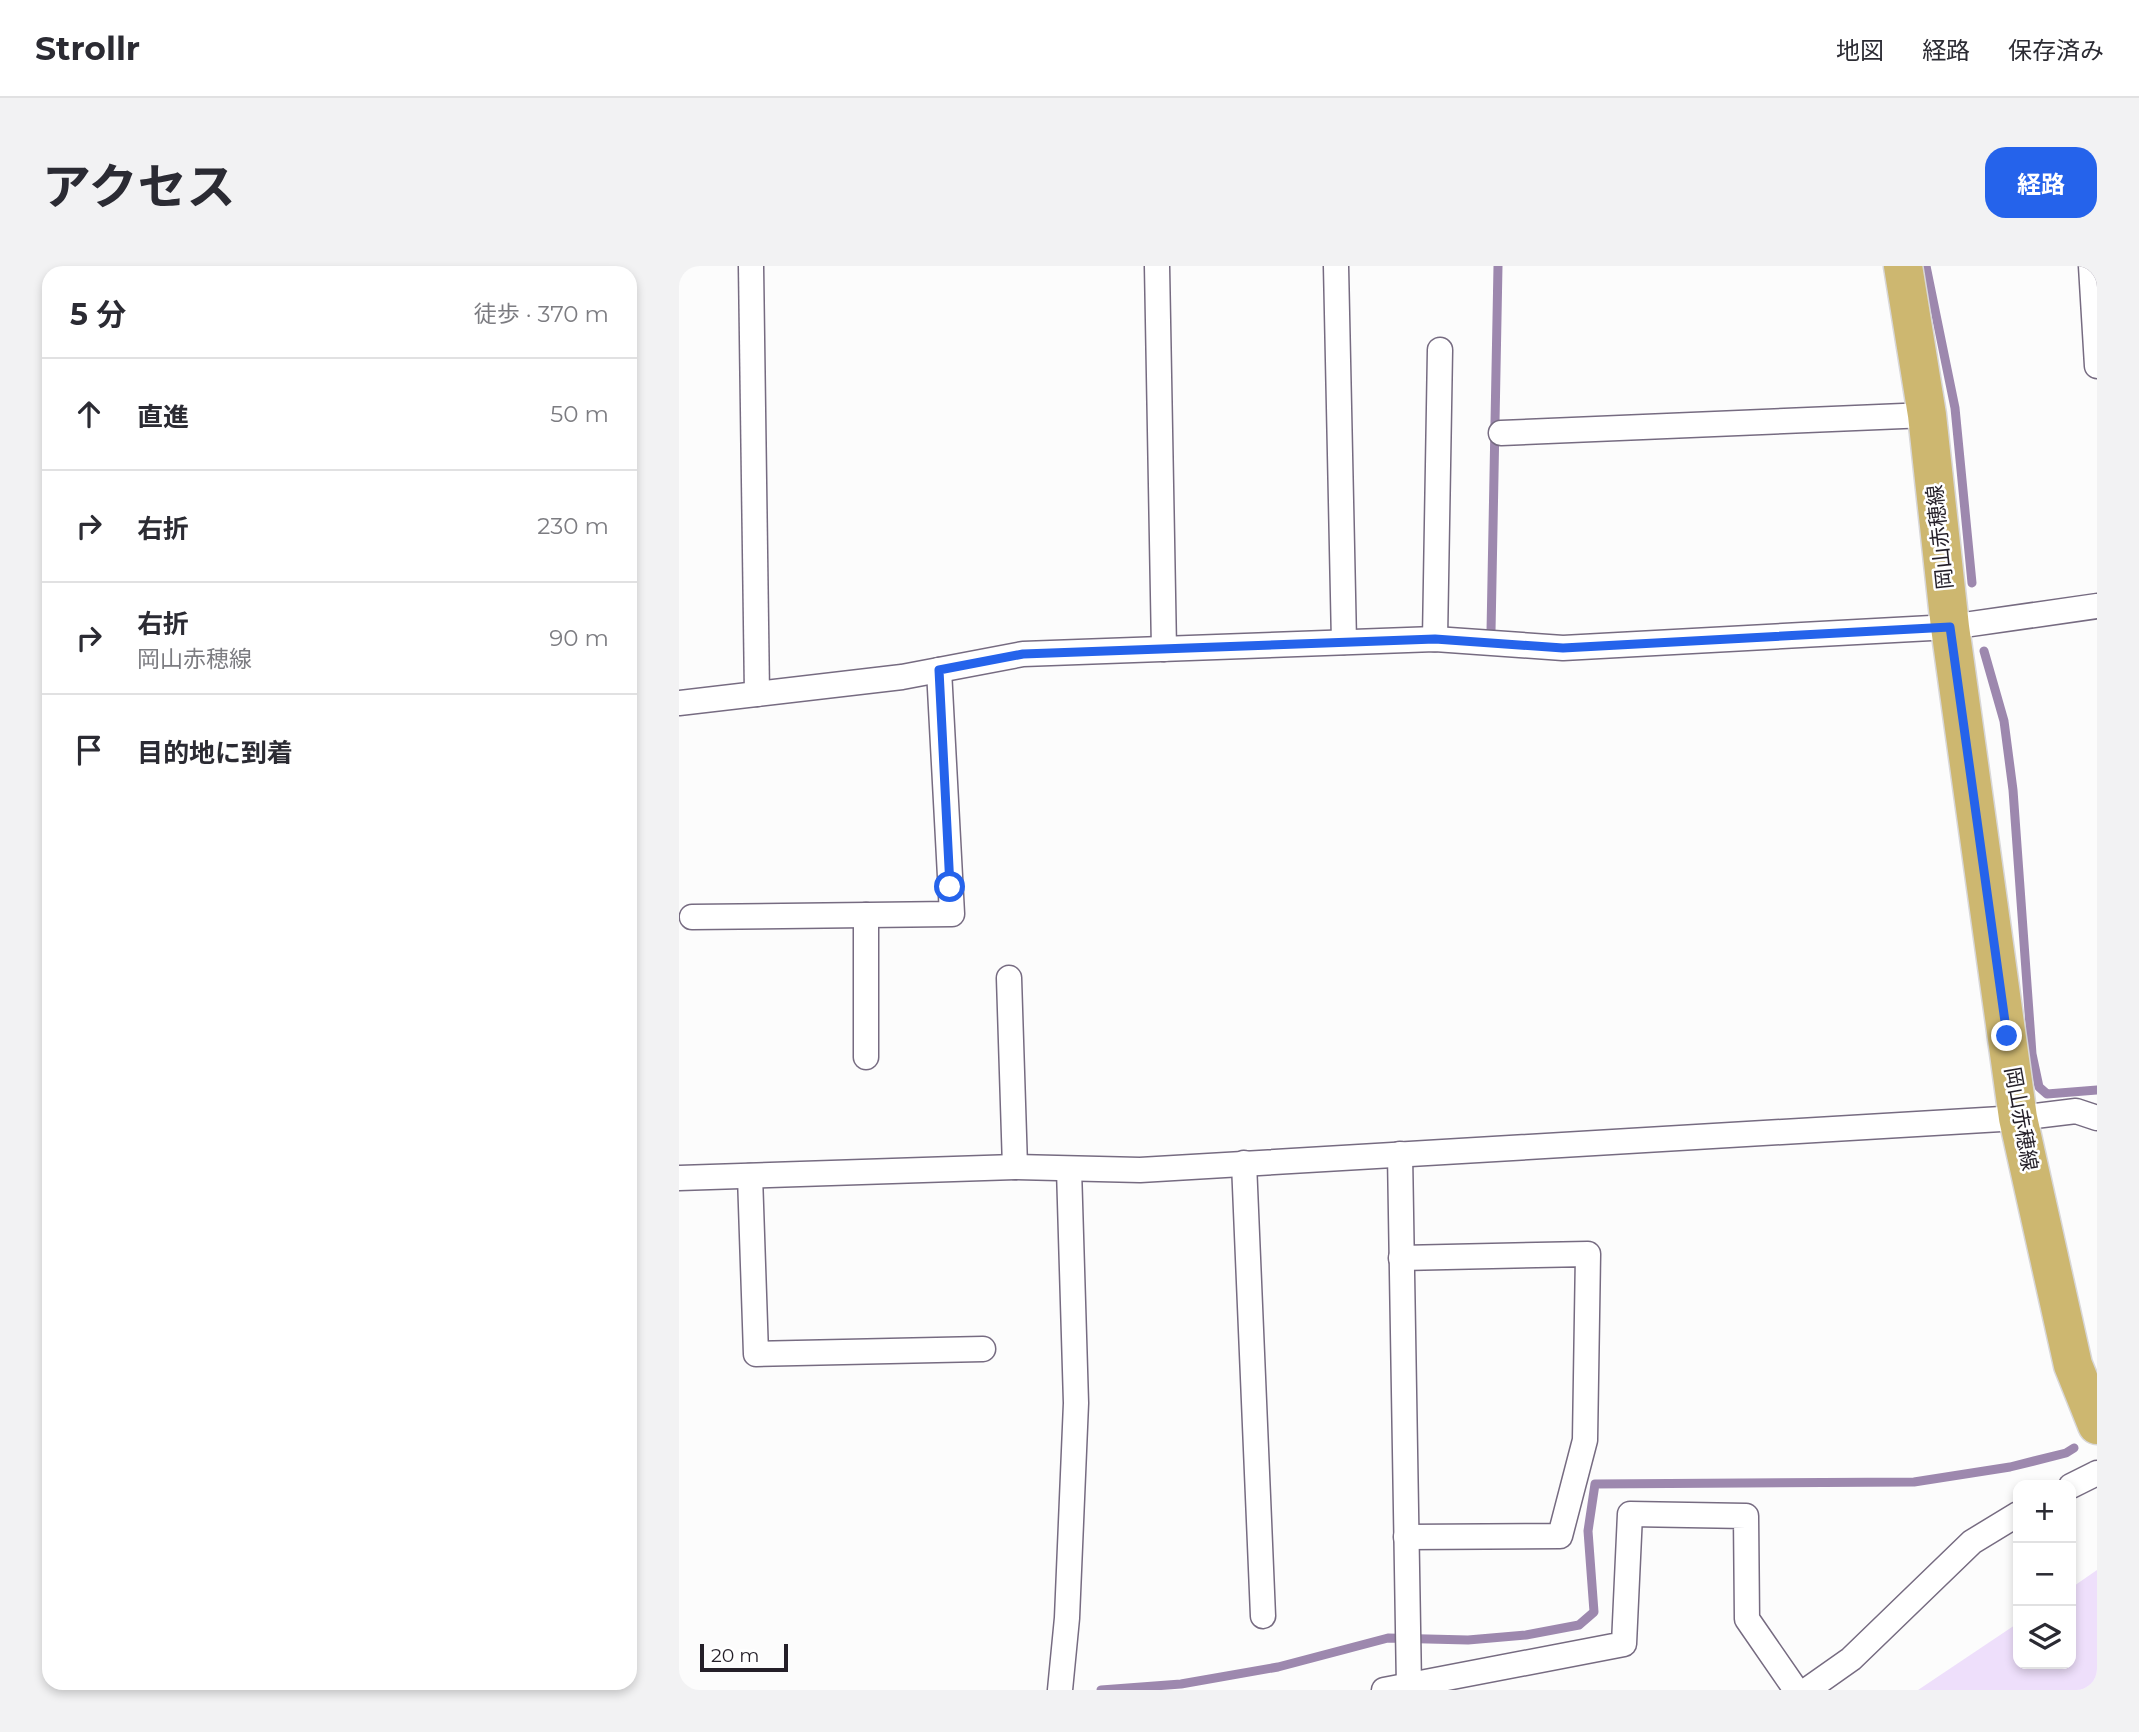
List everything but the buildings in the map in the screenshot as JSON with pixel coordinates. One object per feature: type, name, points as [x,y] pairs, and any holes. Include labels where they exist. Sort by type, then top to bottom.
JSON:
[{"type":"main road","name":"岡山赤穂線","points":[[1903,266],[1927,415],[1950,627],[2018,1118],[2073,1365],[2097,1425]]},
{"type":"street","points":[[751,266],[757,694]]},
{"type":"street","points":[[1157,266],[1164,649]]},
{"type":"street","points":[[1336,266],[1344,642]]},
{"type":"street","points":[[2091,266],[2097,366]]},
{"type":"street","points":[[1435,639],[1440,350]]},
{"type":"street","points":[[1501,433],[1927,415]]},
{"type":"street","points":[[679,703],[902,677],[1023,654],[1435,639],[1563,648],[1950,627],[2097,606]]},
{"type":"street","points":[[692,917],[952,915],[939,670]]},
{"type":"street","points":[[866,915],[866,1057]]},
{"type":"street","points":[[1010,978],[1015,1167]]},
{"type":"street","points":[[679,1178],[1015,1167],[1140,1170],[2018,1118],[2076,1111],[2097,1118]]},
{"type":"street","points":[[1400,1154],[1409,1687]]},
{"type":"street","points":[[1244,1163],[1263,1616]]},
{"type":"street","points":[[1060,1688],[1067,1618],[1076,1404],[1069,1169]]},
{"type":"street","points":[[750,1176],[756,1354],[983,1349]]},
{"type":"street","points":[[1401,1258],[1588,1254],[1585,1440],[1560,1536],[1406,1537]]},
{"type":"street","points":[[2076,1484],[2097,1473]]},
{"type":"street","points":[[1384,1690],[1624,1644],[1630,1514],[1745,1516],[1748,1619],[1796,1690]]},
{"type":"street","points":[[1807,1690],[1851,1659],[1972,1542],[2013,1517]]},
{"type":"shaded area","points":[[2097,1570],[2097,1690],[1918,1690],[2013,1626],[2013,1669],[2076,1669],[2076,1585]]},
{"type":"waterway","points":[[1491,632],[1498,266]]},
{"type":"waterway","points":[[1926,266],[1955,408],[1972,583]]},
{"type":"waterway","points":[[1984,651],[2004,721],[2013,790],[2032,1054],[2039,1087],[2047,1094],[2097,1090]]},
{"type":"waterway","points":[[1101,1690],[1181,1684],[1278,1667],[1388,1638],[1468,1640],[1526,1635],[1579,1625],[1594,1612],[1588,1531],[1595,1484],[1914,1482],[2010,1467],[2066,1453],[2074,1448]]},
{"type":"route","points":[[950,887],[939,670],[1023,654],[1435,639],[1563,648],[1950,627],[2007,1036]]}]
